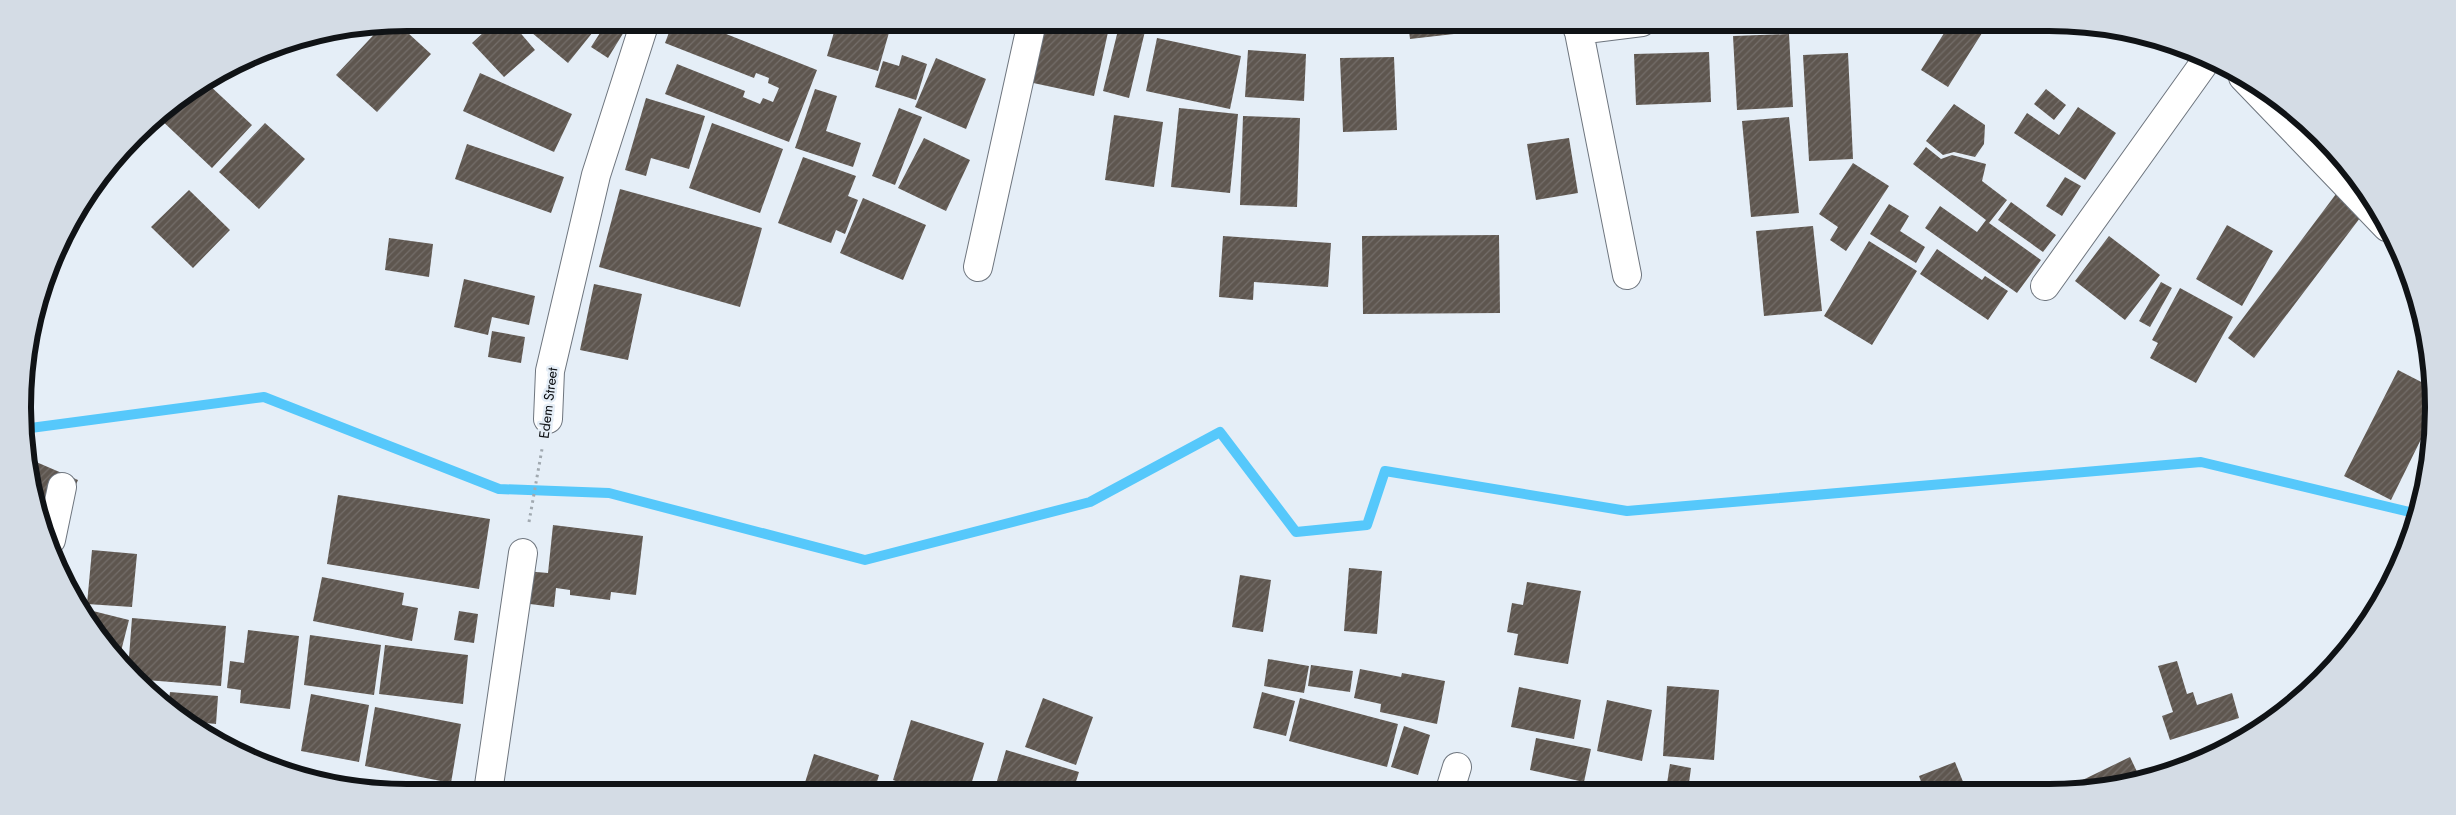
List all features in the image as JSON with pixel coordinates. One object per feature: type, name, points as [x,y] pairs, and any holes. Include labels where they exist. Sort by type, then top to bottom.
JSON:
[{"type":"street","name":"Edem Street","points":[[548,419],[550,371],[596,176],[642,31]]},
{"type":"street","points":[[978,267],[1030,31]]},
{"type":"street","points":[[1579,31],[1627,275]]},
{"type":"street","points":[[2045,286],[2203,65]]},
{"type":"street","points":[[2265,100],[2364,203]]},
{"type":"street","points":[[53,532],[62,487]]},
{"type":"street","points":[[489,784],[523,553]]},
{"type":"path","name":"Edem Street","points":[[523,553],[548,419]]},
{"type":"building","points":[[406,31],[431,54],[377,112],[336,75],[376,33]]},
{"type":"building","points":[[485,31],[519,31],[535,50],[504,77],[472,43]]},
{"type":"building","points":[[530,31],[594,31],[568,63]]},
{"type":"building","points":[[601,31],[624,31],[608,58],[591,47]]},
{"type":"building","points":[[670,31],[719,31],[817,70],[789,142],[665,94],[677,64],[745,91],[743,97],[760,104],[763,98],[773,102],[779,88],[768,83],[769,78],[756,73],[754,78],[665,43]]},
{"type":"building","points":[[834,31],[889,31],[878,71],[827,56]]},
{"type":"building","points":[[1034,31],[1108,31],[1094,96],[1024,81]]},
{"type":"building","points":[[1118,31],[1145,31],[1129,98],[1103,91]]},
{"type":"building","points":[[1409,31],[1480,31],[1410,39]]},
{"type":"building","points":[[1945,31],[1983,31],[1948,87],[1921,70]]},
{"type":"building","points":[[1789,34],[1793,107],[1737,110],[1733,36]]},
{"type":"building","points":[[1157,38],[1241,56],[1230,109],[1146,91]]},
{"type":"building","points":[[1248,50],[1306,54],[1304,101],[1245,97]]},
{"type":"building","points":[[1709,52],[1711,102],[1636,105],[1634,54]]},
{"type":"building","points":[[1848,53],[1853,159],[1809,161],[1803,55]]},
{"type":"building","points":[[902,55],[927,64],[916,100],[875,87],[883,61],[899,66]]},
{"type":"building","points":[[1394,57],[1397,130],[1343,132],[1340,58]]},
{"type":"building","points":[[936,58],[986,79],[966,129],[915,107]]},
{"type":"building","points":[[480,73],[572,114],[554,152],[463,111]]},
{"type":"building","points":[[211,87],[252,125],[212,168],[163,122]]},
{"type":"building","points":[[815,89],[837,96],[826,131],[861,143],[853,167],[795,148]]},
{"type":"building","points":[[2046,89],[2066,105],[2054,120],[2034,104]]},
{"type":"building","points":[[646,98],[705,116],[689,169],[651,158],[646,176],[625,170]]},
{"type":"building","points":[[1954,104],[1985,125],[1984,144],[1975,157],[1954,152],[1943,155],[1926,141]]},
{"type":"building","points":[[2078,107],[2116,133],[2085,180],[2014,133],[2027,113],[2059,135]]},
{"type":"building","points":[[899,108],[922,117],[895,185],[872,176]]},
{"type":"building","points":[[1179,108],[1238,114],[1230,193],[1171,187]]},
{"type":"building","points":[[1114,115],[1163,122],[1154,187],[1105,180]]},
{"type":"building","points":[[1243,116],[1300,118],[1297,207],[1240,205]]},
{"type":"building","points":[[1789,117],[1799,213],[1751,217],[1742,121]]},
{"type":"building","points":[[265,123],[305,159],[259,209],[219,172]]},
{"type":"building","points":[[712,123],[783,149],[760,213],[689,188]]},
{"type":"building","points":[[924,138],[970,160],[946,211],[898,188]]},
{"type":"building","points":[[1569,138],[1578,193],[1536,200],[1527,144]]},
{"type":"building","points":[[467,144],[564,177],[551,213],[455,179]]},
{"type":"building","points":[[1926,147],[1941,159],[1952,155],[1986,164],[1982,181],[2007,200],[1989,223],[2041,260],[2017,293],[1925,228],[1940,206],[1977,232],[1986,220],[1913,164]]},
{"type":"building","points":[[803,157],[856,176],[848,196],[858,200],[845,234],[836,230],[831,243],[778,223]]},
{"type":"building","points":[[1853,163],[1889,186],[1846,251],[1830,240],[1838,227],[1819,214]]},
{"type":"building","points":[[2065,177],[2081,186],[2062,216],[2046,206]]},
{"type":"building","points":[[620,189],[762,228],[740,307],[599,267]]},
{"type":"building","points":[[189,190],[230,230],[193,268],[151,227]]},
{"type":"building","points":[[2336,194],[2363,214],[2254,358],[2228,338]]},
{"type":"building","points":[[863,198],[926,225],[903,280],[840,253]]},
{"type":"building","points":[[2011,202],[2056,235],[2043,252],[1998,220]]},
{"type":"building","points":[[1889,204],[1909,216],[1900,231],[1925,247],[1916,263],[1870,234]]},
{"type":"building","points":[[2227,225],[2273,251],[2242,306],[2196,279]]},
{"type":"building","points":[[1813,226],[1822,311],[1764,316],[1756,231]]},
{"type":"building","points":[[1499,235],[1500,313],[1363,314],[1362,236]]},
{"type":"building","points":[[1223,236],[1331,243],[1328,287],[1254,282],[1253,300],[1219,297]]},
{"type":"building","points":[[2109,236],[2160,275],[2125,320],[2075,281]]},
{"type":"building","points":[[389,238],[433,244],[429,277],[385,270]]},
{"type":"building","points":[[1869,241],[1917,271],[1872,345],[1824,316]]},
{"type":"building","points":[[1937,249],[1982,280],[1985,276],[2008,291],[1988,320],[1920,274]]},
{"type":"building","points":[[464,279],[535,296],[529,325],[492,317],[488,335],[454,327]]},
{"type":"building","points":[[2161,282],[2172,288],[2150,327],[2139,321]]},
{"type":"building","points":[[594,284],[642,294],[628,360],[580,350]]},
{"type":"building","points":[[2180,288],[2233,317],[2196,383],[2150,358],[2158,343],[2152,340]]},
{"type":"building","points":[[492,331],[525,337],[521,363],[488,357]]},
{"type":"building","points":[[2398,370],[2424,383],[2424,433],[2391,500],[2344,476]]},
{"type":"building","points":[[35,461],[78,480],[54,535],[44,505]]},
{"type":"building","points":[[338,495],[490,519],[479,589],[327,564]]},
{"type":"building","points":[[553,525],[643,536],[636,595],[611,592],[610,600],[570,595],[570,590],[556,588],[554,607],[522,603],[525,571],[548,573]]},
{"type":"building","points":[[92,550],[137,554],[132,607],[87,604]]},
{"type":"building","points":[[1349,568],[1382,571],[1377,634],[1344,631]]},
{"type":"building","points":[[1240,575],[1271,580],[1263,632],[1232,627]]},
{"type":"building","points":[[322,577],[404,593],[402,605],[418,608],[412,641],[313,621]]},
{"type":"building","points":[[1527,582],[1581,591],[1568,664],[1514,655],[1518,634],[1507,632],[1512,603],[1523,605]]},
{"type":"building","points":[[91,610],[129,620],[121,651]]},
{"type":"building","points":[[459,611],[478,614],[474,643],[454,640]]},
{"type":"building","points":[[132,618],[226,626],[221,686],[148,680],[129,660]]},
{"type":"building","points":[[248,630],[299,636],[290,709],[240,703],[241,690],[227,688],[230,661],[244,663]]},
{"type":"building","points":[[310,635],[381,645],[374,695],[304,685]]},
{"type":"building","points":[[385,645],[468,655],[463,704],[379,694]]},
{"type":"building","points":[[1268,659],[1309,666],[1304,693],[1264,686]]},
{"type":"building","points":[[2177,661],[2187,694],[2193,692],[2197,705],[2232,693],[2239,718],[2170,740],[2162,716],[2173,712],[2158,666]]},
{"type":"building","points":[[1311,665],[1353,671],[1350,692],[1308,686]]},
{"type":"building","points":[[1360,669],[1401,677],[1402,673],[1445,681],[1437,724],[1380,712],[1381,704],[1354,698]]},
{"type":"building","points":[[1667,686],[1719,690],[1714,760],[1663,756]]},
{"type":"building","points":[[1519,687],[1581,700],[1574,739],[1511,727]]},
{"type":"building","points":[[170,692],[218,696],[216,724],[202,723],[169,699]]},
{"type":"building","points":[[1262,692],[1295,701],[1286,736],[1253,728]]},
{"type":"building","points":[[311,694],[369,705],[359,762],[301,751]]},
{"type":"building","points":[[1043,698],[1093,717],[1076,765],[1025,747]]},
{"type":"building","points":[[1300,698],[1398,724],[1387,767],[1289,741]]},
{"type":"building","points":[[1607,700],[1652,710],[1642,761],[1597,751]]},
{"type":"building","points":[[375,707],[461,724],[451,783],[365,766]]},
{"type":"building","points":[[911,720],[984,743],[971,784],[904,784],[893,780]]},
{"type":"building","points":[[1404,726],[1430,735],[1418,775],[1391,767]]},
{"type":"building","points":[[1536,738],[1591,749],[1584,782],[1530,770]]},
{"type":"building","points":[[1006,750],[1079,772],[1075,784],[996,784]]},
{"type":"building","points":[[814,754],[879,775],[876,784],[805,784]]},
{"type":"building","points":[[2130,757],[2138,773],[2098,781],[2077,783]]},
{"type":"building","points":[[1955,762],[1964,784],[1922,784],[1919,776]]},
{"type":"building","points":[[1670,764],[1691,768],[1689,784],[1667,784]]},
{"type":"building","points":[[1516,781],[1528,784],[1515,784]]},
{"type":"waterway","points":[[32,428],[264,397],[499,489],[609,493],[865,560],[1090,502],[1220,432],[1296,532],[1367,525],[1385,471],[1627,511],[2201,462],[2410,512]]}]
